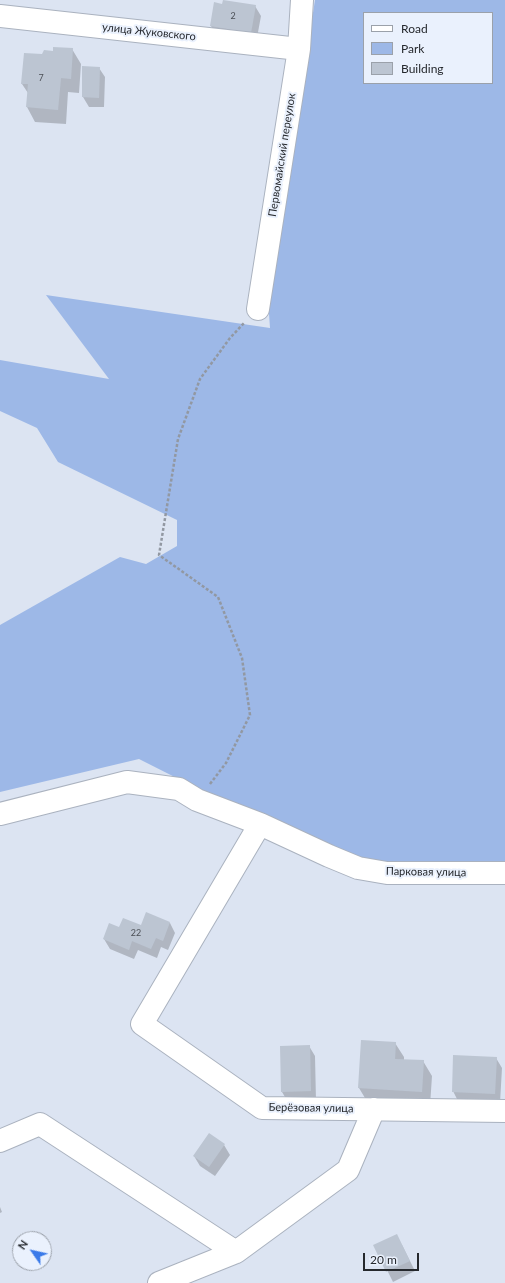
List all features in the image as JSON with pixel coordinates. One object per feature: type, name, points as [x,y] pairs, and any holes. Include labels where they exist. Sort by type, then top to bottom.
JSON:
[{"type":"street","name":"Первомайский переулок","points":[[258,309],[299,49],[302,0]]},
{"type":"street","name":"улица Жуковского","points":[[0,16],[299,49]]},
{"type":"street","name":"Парковая улица","points":[[0,814],[127,782],[179,789],[197,800],[260,824],[358,868],[387,873],[505,873]]},
{"type":"street","name":"Берёзовая улица","points":[[260,824],[142,1024],[262,1108],[505,1112]]},
{"type":"street","points":[[159,1283],[236,1252],[348,1170],[374,1109]]},
{"type":"street","points":[[0,1141],[40,1124],[236,1252]]},
{"type":"path","points":[[197,800],[226,763],[250,715],[242,658],[218,597],[159,555],[178,439],[200,379],[230,338],[258,309]]},
{"type":"green space","points":[[315,0],[505,0],[505,866],[363,872],[139,759],[0,792],[0,625],[120,557],[146,564],[177,546],[177,520],[58,462],[37,428],[0,411],[0,360],[109,379],[46,295],[270,328],[268,299]]},
{"type":"building","points":[[223,0],[256,5],[251,33],[210,26],[214,2],[222,4]]},
{"type":"building","points":[[53,47],[73,48],[71,79],[61,78],[58,110],[26,107],[28,84],[21,84],[24,53],[42,54],[44,50],[53,51]]},
{"type":"building","points":[[82,66],[100,67],[99,98],[82,97]]},
{"type":"building","points":[[146,912],[170,922],[163,941],[156,938],[151,949],[132,941],[129,950],[103,939],[109,923],[119,927],[123,918],[141,925]]},
{"type":"building","points":[[361,1040],[396,1042],[395,1059],[424,1060],[422,1092],[358,1088]]},
{"type":"building","points":[[310,1045],[311,1091],[281,1092],[280,1046]]},
{"type":"building","points":[[453,1055],[497,1057],[495,1094],[452,1092]]},
{"type":"building","points":[[209,1133],[225,1144],[209,1167],[193,1156]]},
{"type":"building","points":[[397,1234],[410,1261],[386,1272],[373,1245]]}]
